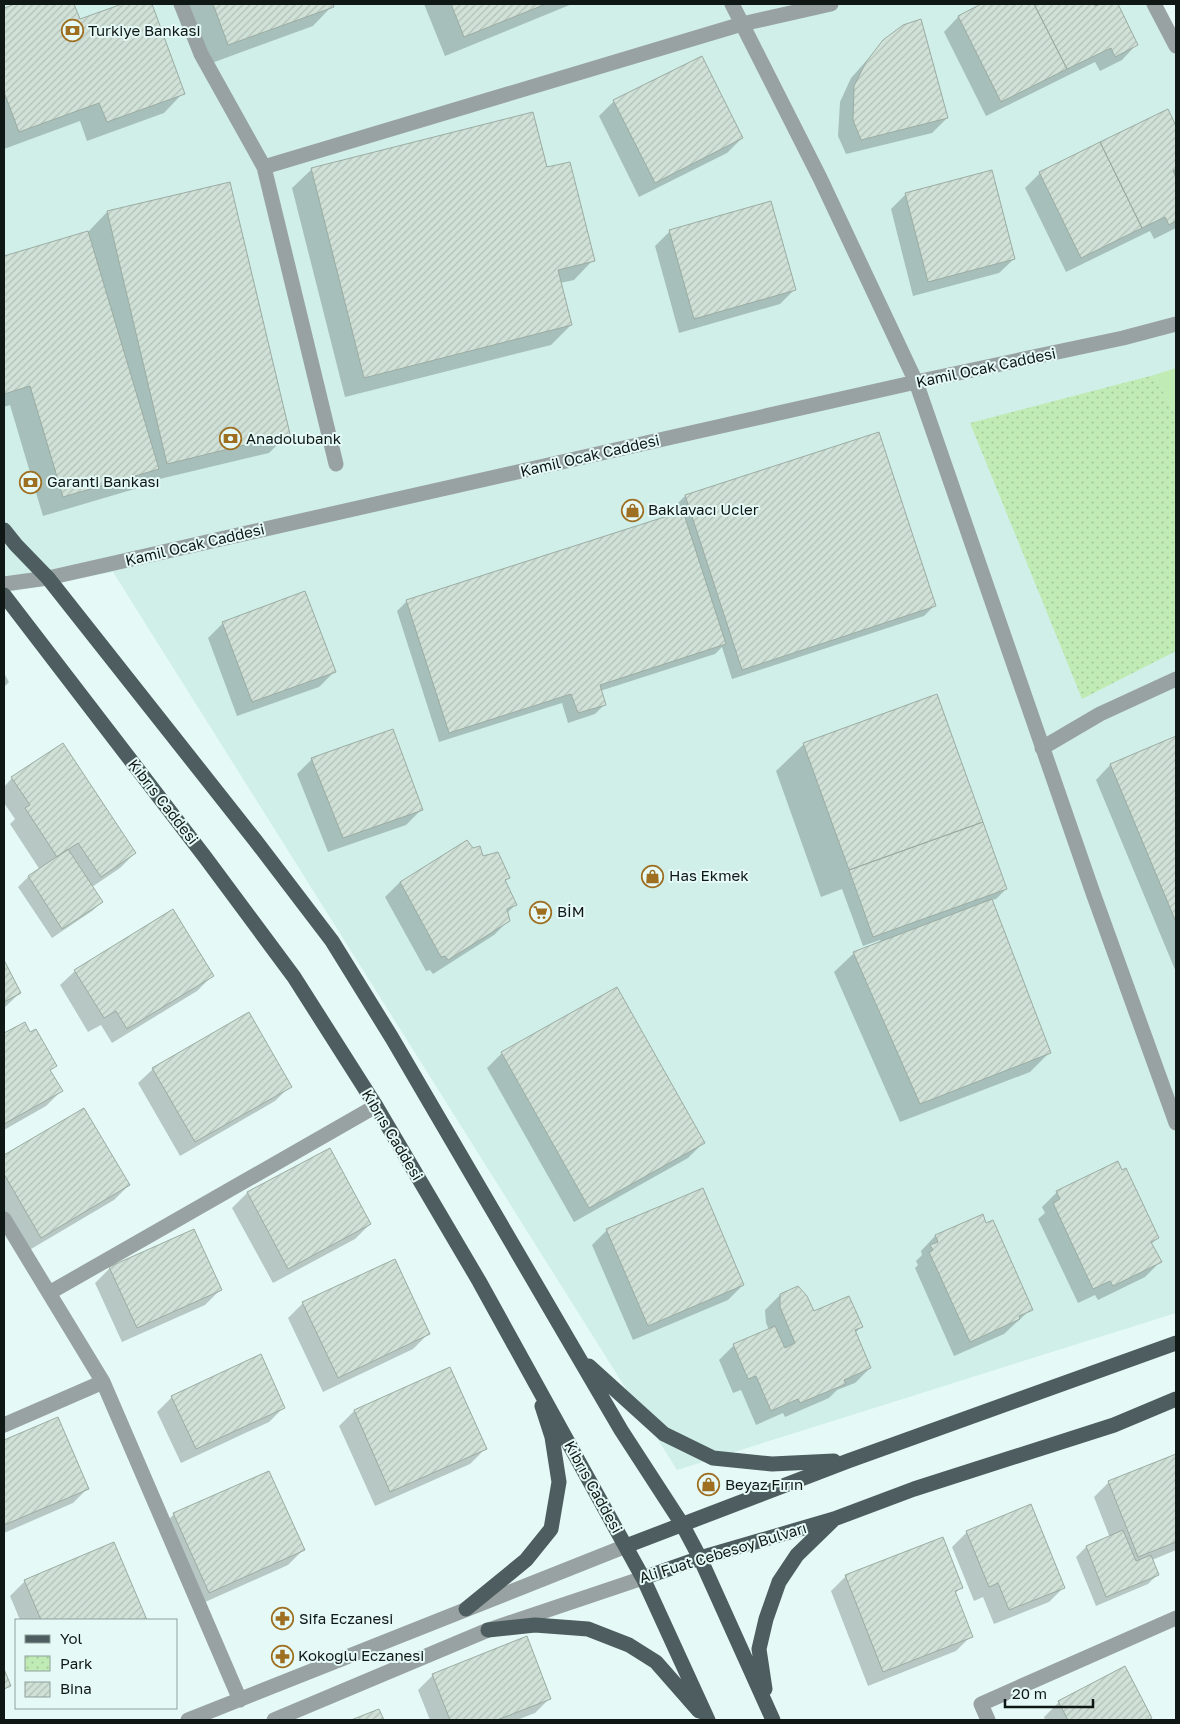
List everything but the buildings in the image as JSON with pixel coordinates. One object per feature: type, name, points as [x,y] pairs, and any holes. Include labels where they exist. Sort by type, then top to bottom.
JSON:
[{"type":"main road","points":[[4,530],[48,578],[255,840],[332,941],[392,1038],[621,1430],[682,1524],[700,1558],[771,1714]]},
{"type":"main road","name":"Kıbrıs Caddesi","points":[[4,595],[205,857],[294,977],[376,1106],[479,1281],[644,1578],[708,1720]]},
{"type":"main road","points":[[626,1546],[848,1461],[1176,1343]]},
{"type":"main road","points":[[576,1353],[664,1434],[713,1458],[772,1464],[848,1461]]},
{"type":"main road","points":[[466,1609],[526,1560],[550,1529],[559,1482],[552,1437],[532,1376]]},
{"type":"main road","name":"Ali Fuat Cebesoy Bulvarı","points":[[644,1578],[700,1558],[834,1519],[914,1489],[1114,1425],[1176,1399]]},
{"type":"main road","points":[[771,1714],[759,1649],[766,1619],[779,1582],[797,1555],[834,1519]]},
{"type":"main road","points":[[488,1630],[535,1625],[588,1629],[629,1645],[656,1662],[708,1720]]},
{"type":"street","points":[[181,4],[201,54],[264,167],[336,464]]},
{"type":"street","points":[[732,4],[820,178],[916,382],[1042,748],[1176,1123]]},
{"type":"street","points":[[264,167],[742,24],[831,4]]},
{"type":"street","points":[[1154,4],[1176,46]]},
{"type":"street","name":"Kamil Ocak Caddesi","points":[[4,584],[48,578],[916,382],[1113,340],[1176,324]]},
{"type":"street","points":[[1042,748],[1100,714],[1176,679]]},
{"type":"street","points":[[49,1293],[376,1106]]},
{"type":"street","points":[[4,1219],[104,1382],[240,1700]]},
{"type":"street","points":[[4,1425],[104,1382]]},
{"type":"street","points":[[188,1720],[626,1546]]},
{"type":"street","name":"Ali Fuat Cebesoy Bulvarı","points":[[274,1720],[488,1630],[644,1578]]},
{"type":"street","points":[[988,1720],[981,1704],[1176,1618]]},
{"type":"shaded area","points":[[4,4],[1147,4],[1176,54],[1176,1313],[677,1470],[113,572],[4,593]]},
{"type":"green space","points":[[1176,368],[1176,415],[1154,375]]},
{"type":"green space","points":[[1154,375],[1176,415],[1176,651],[1082,699],[970,423]]},
{"type":"place","name":"Turkiye Bankasi","points":[[72,31]]},
{"type":"place","name":"Anadolubank","points":[[230,439]]},
{"type":"place","name":"Garanti Bankası","points":[[31,482]]},
{"type":"place","name":"Baklavacı Ucler","points":[[632,510]]},
{"type":"place","name":"Has Ekmek","points":[[653,876]]},
{"type":"place","name":"BİM","points":[[541,912]]},
{"type":"place","name":"Beyaz Fırın","points":[[709,1485]]},
{"type":"place","name":"Sifa Eczanesi","points":[[283,1619]]},
{"type":"place","name":"Kokoglu Eczanesi","points":[[282,1656]]}]
